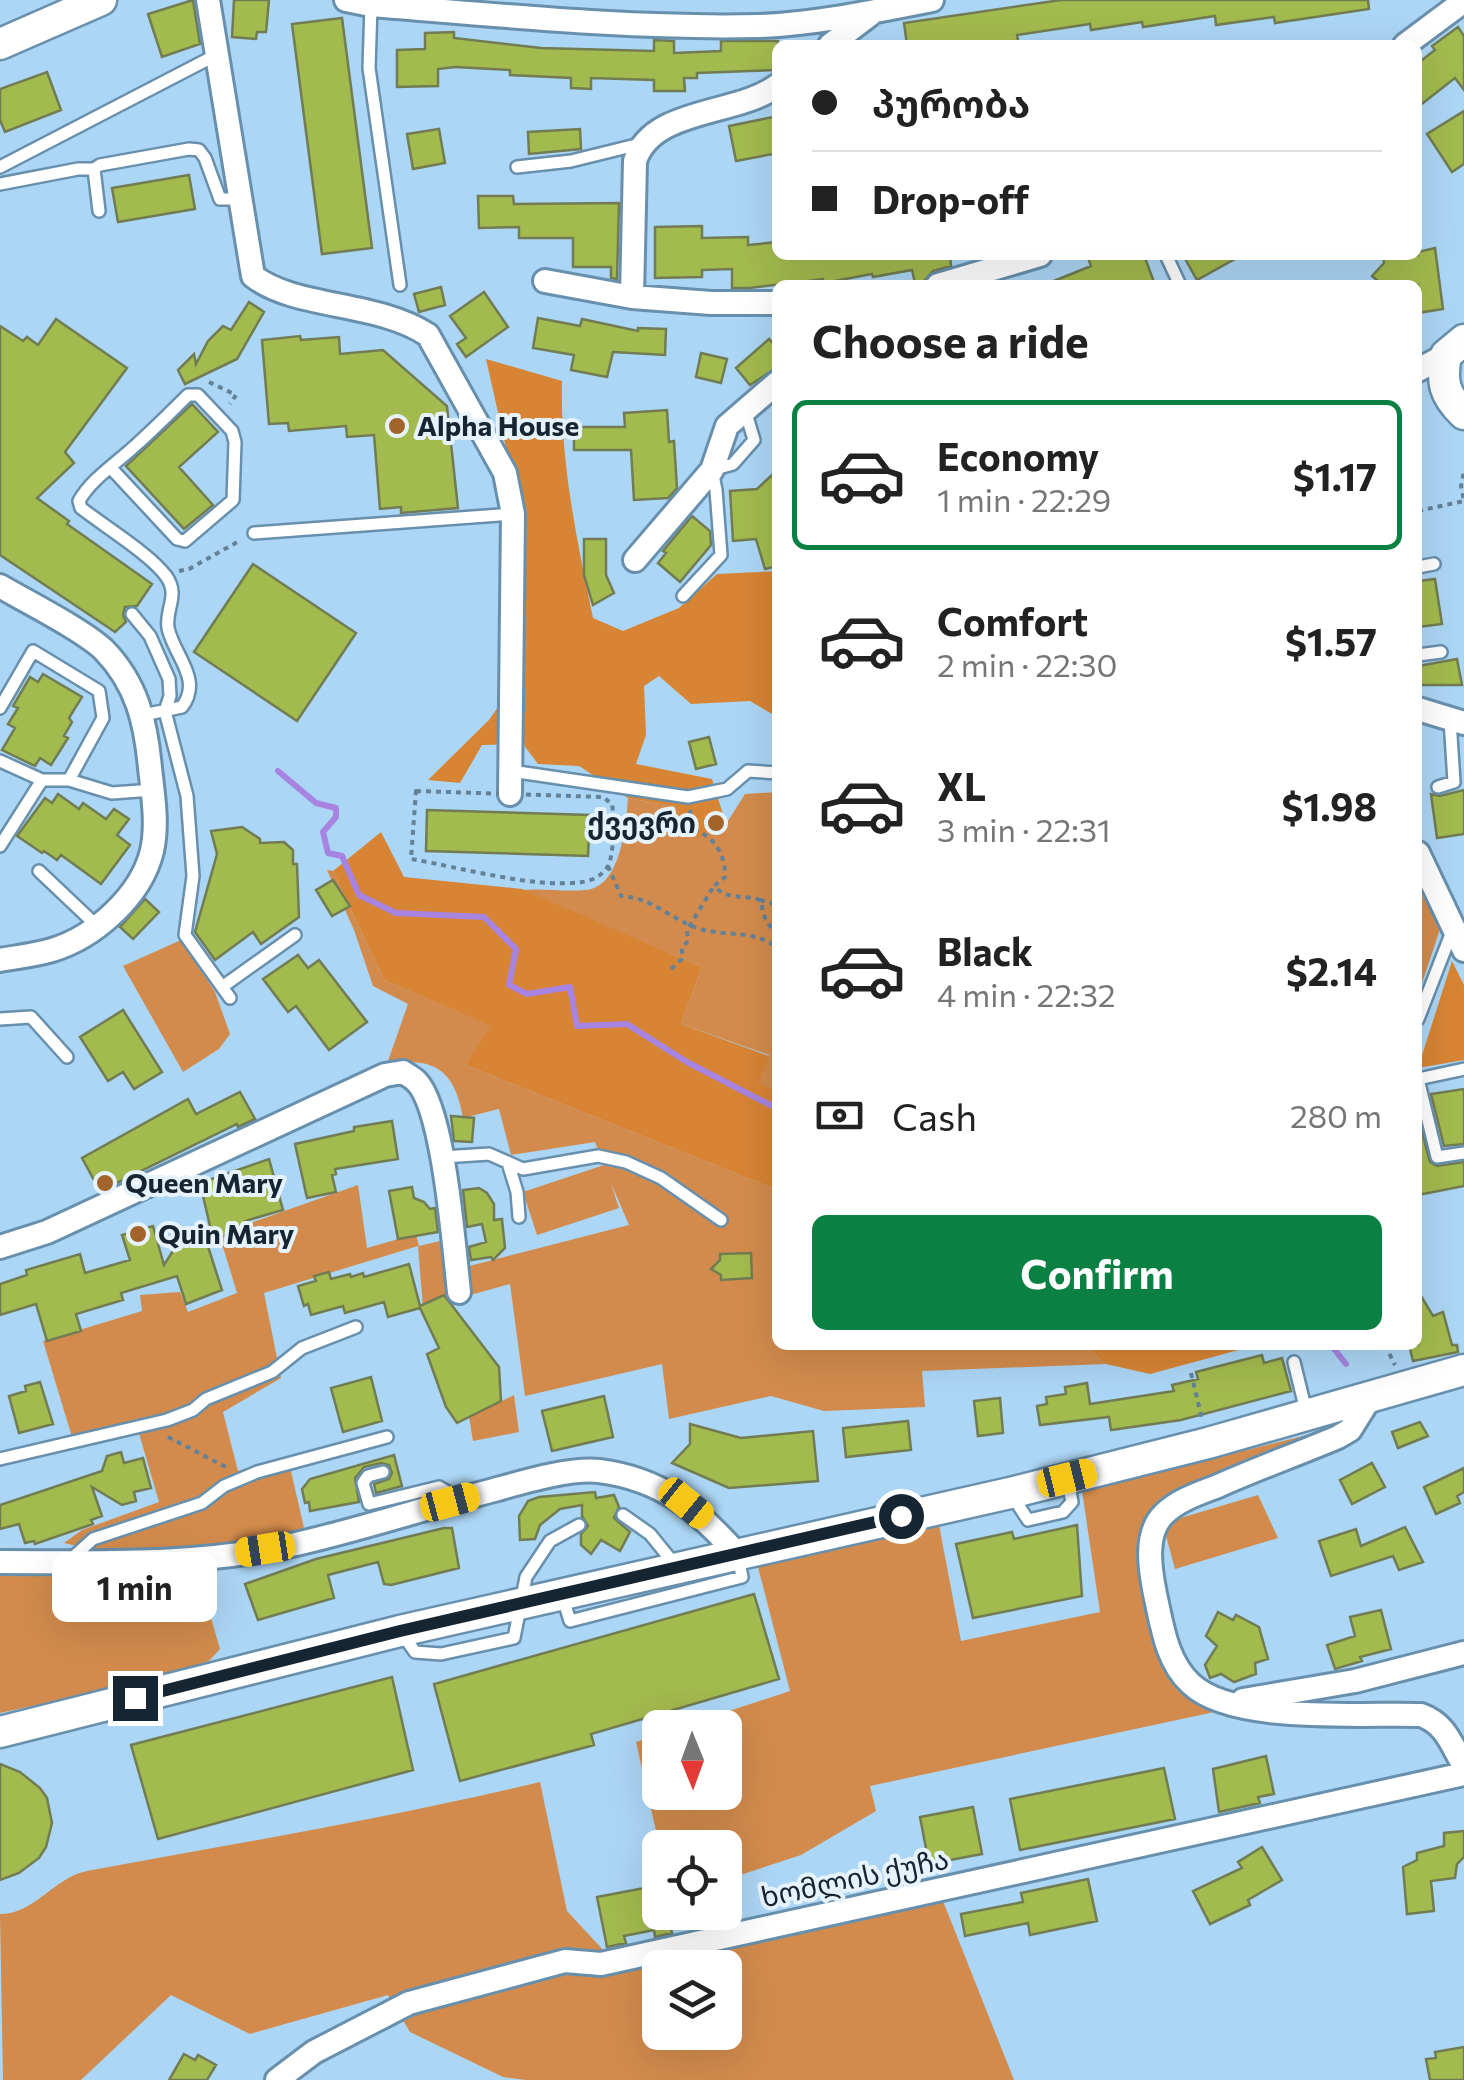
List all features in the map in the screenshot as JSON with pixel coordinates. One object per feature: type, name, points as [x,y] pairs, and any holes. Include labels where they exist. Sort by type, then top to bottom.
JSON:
[{"type":"main road","points":[[0,44],[101,0]]},
{"type":"main road","points":[[1455,348],[1443,386],[1464,414]]},
{"type":"main road","points":[[0,1732],[400,1631],[1010,1493],[1208,1443],[1464,1370]]},
{"type":"street","points":[[208,0],[253,276],[262,283],[406,321],[428,335],[505,473],[513,514],[510,783]]},
{"type":"street","points":[[360,2],[576,20],[761,26],[932,0]]},
{"type":"street","points":[[1412,40],[1464,2]]},
{"type":"street","points":[[836,40],[874,11]]},
{"type":"street","points":[[632,297],[635,161],[640,144],[657,130],[772,87]]},
{"type":"street","points":[[955,280],[1023,260]]},
{"type":"street","points":[[546,282],[632,297],[772,303]]},
{"type":"street","points":[[1422,368],[1455,348]]},
{"type":"street","points":[[635,560],[712,470],[727,426],[772,387]]},
{"type":"street","points":[[0,586],[102,649],[154,713],[154,834],[146,866],[128,897],[96,925],[56,949],[0,960]]},
{"type":"street","points":[[1422,710],[1457,721]]},
{"type":"street","points":[[1422,861],[1464,950]]},
{"type":"street","points":[[0,1246],[83,1216],[385,1075],[403,1072],[418,1082],[428,1102],[443,1157],[459,1292]]},
{"type":"street","points":[[1370,1398],[1350,1430],[1338,1438],[1167,1511],[1153,1530],[1152,1580],[1165,1643],[1191,1684],[1227,1702],[1286,1714],[1421,1714],[1448,1734],[1464,1766]]},
{"type":"street","points":[[0,1562],[106,1564],[256,1550],[294,1544],[530,1480],[596,1470],[664,1489],[708,1521],[738,1555]]},
{"type":"street","points":[[1227,1702],[1355,1681],[1464,1653]]},
{"type":"street","name":"ხომლის ქუჩა","points":[[277,2080],[314,2052],[409,2003],[564,1960],[601,1964],[1464,1774]]},
{"type":"lane","points":[[360,2],[400,284]]},
{"type":"lane","points":[[0,167],[219,54]]},
{"type":"lane","points":[[517,167],[571,162],[640,144]]},
{"type":"lane","points":[[0,184],[189,149],[199,150],[220,199],[241,199]]},
{"type":"lane","points":[[94,169],[99,211]]},
{"type":"lane","points":[[110,467],[178,539],[185,541],[233,500],[235,442],[232,431],[194,393],[110,467],[79,501],[82,508],[165,574],[174,591],[168,626],[188,672],[190,692],[182,707],[154,713]]},
{"type":"lane","points":[[683,596],[720,555],[712,470]]},
{"type":"lane","points":[[254,533],[513,514]]},
{"type":"lane","points":[[1422,566],[1434,564]]},
{"type":"lane","points":[[132,614],[150,636],[170,679],[170,696],[154,713]]},
{"type":"lane","points":[[0,708],[33,651],[100,692],[102,718],[69,780]]},
{"type":"lane","points":[[1422,655],[1441,652]]},
{"type":"lane","points":[[154,713],[178,755],[190,825],[194,876],[184,936],[226,992],[295,936]]},
{"type":"lane","points":[[1438,788],[1454,782],[1457,721]]},
{"type":"lane","points":[[0,760],[42,780],[69,780],[112,793],[153,790]]},
{"type":"lane","points":[[510,783],[688,797],[727,789],[748,771],[772,773]]},
{"type":"lane","points":[[0,846],[42,780]]},
{"type":"lane","points":[[39,871],[96,925]]},
{"type":"lane","points":[[1422,1009],[1454,925]]},
{"type":"lane","points":[[0,1019],[31,1017],[67,1058]]},
{"type":"lane","points":[[1422,1078],[1464,1069]]},
{"type":"lane","points":[[1422,1095],[1437,1156],[1464,1153]]},
{"type":"lane","points":[[443,1157],[489,1154],[523,1169],[598,1156],[626,1162],[660,1178],[721,1220]]},
{"type":"lane","points":[[508,1163],[517,1192],[519,1217]]},
{"type":"lane","points":[[0,1459],[193,1410],[206,1399],[272,1372],[302,1348],[356,1327]]},
{"type":"lane","points":[[1294,1362],[1307,1415]]},
{"type":"lane","points":[[68,1562],[93,1539],[202,1503],[224,1486],[256,1472],[387,1437]]},
{"type":"lane","points":[[383,1472],[368,1476],[363,1483],[369,1504],[439,1486],[450,1502]]},
{"type":"lane","points":[[623,1515],[650,1534],[678,1569]]},
{"type":"lane","points":[[520,1604],[526,1576],[550,1540],[579,1526]]},
{"type":"lane","points":[[562,1594],[570,1620],[742,1577],[738,1555]]},
{"type":"path","points":[[204,380],[236,395],[230,404]]},
{"type":"path","points":[[1422,511],[1464,501],[1460,486],[1464,472]]},
{"type":"path","points":[[165,574],[189,569],[254,533]]},
{"type":"path","points":[[608,866],[598,877],[583,882],[526,880],[410,858],[416,791],[510,783],[602,797],[612,804],[608,866],[621,896],[637,896],[681,924],[763,937],[772,944]]},
{"type":"path","points":[[671,968],[682,959],[687,930],[714,886],[725,877],[726,861],[706,834],[694,829],[688,797]]},
{"type":"path","points":[[714,886],[723,895],[748,896],[772,903]]},
{"type":"path","points":[[760,900],[772,929]]},
{"type":"path","points":[[1191,1373],[1208,1443]]},
{"type":"path","points":[[156,1422],[161,1432],[227,1468],[224,1486]]},
{"type":"shaded area","points":[[486,359],[562,381],[567,471],[593,618],[623,631],[679,608],[717,574],[772,571],[772,714],[750,701],[691,704],[659,676],[644,686],[646,735],[636,764],[712,779],[726,824],[694,838],[677,807],[628,798],[579,766],[538,764],[523,744],[482,745],[460,783],[428,780],[489,720],[503,700],[513,479]]},
{"type":"shaded area","points":[[772,792],[772,1090],[758,1084],[769,1055],[681,1024],[702,967],[522,890],[585,890],[607,879],[619,853],[628,798],[677,807],[726,824],[745,794]]},
{"type":"shaded area","points":[[381,832],[404,877],[522,889],[702,967],[681,1024],[769,1056],[759,1083],[772,1090],[772,1188],[465,1065],[491,1026],[384,980],[333,871]]},
{"type":"shaded area","points":[[327,870],[333,871],[384,980],[492,1026],[465,1065],[772,1188],[772,1350],[1091,1350],[1106,1364],[922,1371],[925,1407],[824,1411],[771,1396],[669,1419],[662,1364],[525,1396],[510,1284],[423,1308],[418,1246],[264,1293],[281,1378],[223,1412],[238,1471],[288,1458],[304,1528],[243,1544],[112,1554],[64,1543],[82,1530],[159,1502],[136,1423],[72,1437],[43,1341],[142,1311],[140,1295],[180,1292],[188,1312],[237,1293],[219,1234],[358,1185],[367,1248],[416,1234],[419,1246],[444,1240],[450,1271],[629,1225],[611,1183],[619,1208],[537,1235],[523,1192],[604,1165],[595,1142],[511,1155],[499,1109],[463,1118],[454,1088],[440,1070],[418,1062],[387,1064],[408,1004],[373,986]]},
{"type":"shaded area","points":[[1422,890],[1441,926],[1422,983]]},
{"type":"shaded area","points":[[181,940],[215,992],[230,1034],[219,1049],[183,1072],[123,966]]},
{"type":"shaded area","points":[[1452,961],[1464,985],[1464,1060],[1422,1067],[1422,1055]]},
{"type":"shaded area","points":[[1091,1350],[1239,1350],[1150,1374],[1106,1364]]},
{"type":"shaded area","points":[[514,1395],[519,1432],[473,1441],[469,1417]]},
{"type":"shaded area","points":[[1327,1430],[1187,1492],[1149,1515],[1139,1539],[1157,1644],[1172,1681],[1219,1711],[870,1786],[876,1811],[801,1855],[742,1874],[742,1830],[656,1830],[651,1810],[742,1810],[742,1710],[732,1710],[790,1691],[758,1567],[939,1525],[961,1641],[1100,1612],[1082,1491]]},
{"type":"shaded area","points":[[1258,1495],[1278,1538],[1175,1569],[1165,1532],[1177,1519]]},
{"type":"shaded area","points":[[198,1573],[220,1649],[209,1661],[163,1678],[0,1713],[0,1574]]},
{"type":"shaded area","points":[[642,1740],[642,1769],[636,1742]]},
{"type":"shaded area","points":[[540,1782],[567,1911],[619,1967],[642,1962],[642,2050],[742,2050],[742,1950],[696,1950],[941,1896],[1014,2080],[526,2080],[503,2077],[410,2032],[388,1995],[250,2034],[171,1995],[81,2080],[3,2080],[0,1914],[23,1909],[65,1880],[87,1871],[314,1830]]},
{"type":"building","points":[[193,0],[200,44],[162,57],[148,14]]},
{"type":"building","points":[[234,0],[269,0],[266,32],[257,32],[256,39],[232,37]]},
{"type":"building","points":[[1061,0],[1368,0],[1369,9],[1275,23],[1274,17],[1216,25],[1215,16],[1143,27],[1142,22],[1091,30],[1090,24],[1017,35],[1018,40],[906,40],[904,23]]},
{"type":"building","points":[[342,18],[372,248],[322,254],[292,24]]},
{"type":"building","points":[[1458,27],[1464,36],[1464,90],[1455,78],[1422,104],[1422,60],[1435,50],[1432,46]]},
{"type":"building","points":[[454,32],[454,38],[541,48],[654,51],[654,40],[674,41],[674,53],[721,51],[721,41],[772,41],[772,70],[697,73],[697,78],[684,78],[685,91],[654,91],[654,80],[591,78],[591,89],[571,88],[571,78],[455,67],[438,69],[438,86],[397,87],[397,50],[425,49],[425,33]]},
{"type":"building","points":[[47,72],[61,110],[5,132],[0,120],[0,89]]},
{"type":"building","points":[[1464,111],[1464,164],[1452,172],[1427,134]]},
{"type":"building","points":[[772,117],[772,154],[736,161],[729,126]]},
{"type":"building","points":[[439,129],[445,163],[413,169],[407,134]]},
{"type":"building","points":[[580,129],[581,149],[529,154],[528,132]]},
{"type":"building","points":[[189,175],[195,209],[118,222],[112,188]]},
{"type":"building","points":[[478,196],[513,196],[514,204],[619,203],[617,279],[611,278],[611,267],[573,267],[573,238],[519,238],[519,227],[479,228]]},
{"type":"building","points":[[702,226],[702,238],[748,237],[748,245],[772,243],[772,260],[950,260],[951,266],[933,271],[925,280],[914,280],[912,270],[840,280],[772,280],[772,285],[749,288],[732,288],[732,269],[702,270],[702,277],[655,278],[655,227]]},
{"type":"building","points":[[1435,248],[1443,309],[1422,312],[1422,280],[1377,280],[1372,276],[1384,260],[1422,260],[1422,251]]},
{"type":"building","points":[[1089,260],[1146,260],[1153,280],[1056,280],[1091,266]]},
{"type":"building","points":[[1186,260],[1233,260],[1197,280]]},
{"type":"building","points":[[441,287],[445,305],[419,312],[414,294]]},
{"type":"building","points":[[484,292],[508,327],[466,357],[457,344],[466,338],[450,316]]},
{"type":"building","points":[[249,302],[264,312],[237,359],[185,384],[178,370],[194,354],[196,364],[208,341],[223,326],[231,330]]},
{"type":"building","points":[[538,318],[580,326],[582,319],[638,331],[666,329],[665,355],[613,352],[607,377],[571,370],[574,355],[533,348]]},
{"type":"building","points":[[56,319],[127,368],[65,452],[74,463],[37,498],[152,584],[137,606],[125,607],[126,622],[115,632],[0,555],[0,326],[23,341],[27,337],[38,345]]},
{"type":"building","name":"Alpha House","points":[[300,336],[301,340],[339,337],[340,354],[383,350],[447,406],[458,508],[401,513],[401,507],[380,509],[374,435],[347,437],[346,426],[289,431],[288,423],[269,424],[262,340]]},
{"type":"building","points":[[769,339],[772,342],[772,371],[750,385],[736,368]]},
{"type":"building","points":[[701,353],[727,359],[721,383],[696,377]]},
{"type":"building","points":[[192,404],[218,432],[179,467],[213,505],[184,529],[126,466]]},
{"type":"building","points":[[667,410],[669,442],[674,441],[677,488],[668,498],[634,500],[631,450],[574,450],[574,427],[625,427],[624,413]]},
{"type":"building","points":[[772,475],[772,567],[765,569],[756,539],[733,541],[730,491],[757,489]]},
{"type":"building","points":[[692,516],[710,531],[711,545],[680,582],[658,563]]},
{"type":"building","points":[[584,539],[606,539],[606,575],[614,593],[593,605],[584,575]]},
{"type":"building","points":[[253,564],[356,633],[297,721],[194,652]]},
{"type":"building","points":[[1435,579],[1442,624],[1422,626],[1422,581]]},
{"type":"building","points":[[1457,659],[1462,685],[1422,685],[1422,665]]},
{"type":"building","points":[[43,674],[82,697],[69,718],[72,722],[64,736],[68,738],[51,765],[40,758],[35,766],[2,750],[15,728],[8,724],[18,708],[13,706],[30,677],[38,682]]},
{"type":"building","points":[[709,737],[716,764],[696,769],[689,742]]},
{"type":"building","points":[[1464,790],[1464,834],[1437,838],[1431,794],[1440,796]]},
{"type":"building","points":[[58,794],[79,809],[83,803],[106,819],[114,809],[129,819],[117,835],[130,845],[101,884],[61,855],[57,860],[17,836],[45,798],[52,803]]},
{"type":"building","points":[[427,810],[590,815],[588,856],[426,851]]},
{"type":"building","points":[[242,827],[260,843],[284,842],[293,850],[299,917],[261,944],[253,932],[215,960],[195,932],[217,854],[211,831]]},
{"type":"building","points":[[333,880],[350,906],[332,916],[316,890]]},
{"type":"building","points":[[145,899],[159,912],[133,939],[120,927]]},
{"type":"building","points":[[298,955],[308,968],[319,960],[367,1022],[329,1050],[296,1006],[288,1012],[263,979]]},
{"type":"building","points":[[123,1010],[162,1072],[134,1089],[123,1072],[108,1081],[80,1037]]},
{"type":"building","points":[[1464,1089],[1464,1144],[1444,1146],[1431,1094]]},
{"type":"building","points":[[240,1092],[255,1119],[238,1127],[237,1124],[100,1191],[82,1158],[188,1099],[196,1114]]},
{"type":"building","points":[[451,1116],[474,1118],[472,1142],[454,1141]]},
{"type":"building","points":[[392,1121],[398,1159],[335,1169],[336,1174],[332,1175],[336,1192],[307,1198],[295,1144]]},
{"type":"building","points":[[1422,1132],[1430,1162],[1437,1166],[1464,1162],[1464,1186],[1422,1194]]},
{"type":"building","points":[[269,1159],[283,1210],[245,1221],[247,1229],[213,1239],[200,1183]]},
{"type":"building","points":[[412,1187],[414,1198],[430,1209],[435,1208],[438,1232],[398,1239],[389,1191]]},
{"type":"building","points":[[479,1188],[494,1204],[494,1220],[502,1219],[505,1248],[493,1260],[471,1260],[469,1247],[486,1242],[482,1224],[467,1227],[463,1190]]},
{"type":"building","points":[[153,1226],[164,1265],[183,1235],[204,1234],[222,1290],[186,1304],[177,1276],[121,1293],[123,1300],[76,1314],[81,1331],[47,1341],[36,1304],[0,1315],[0,1284],[27,1275],[26,1270],[80,1254],[85,1273],[130,1260],[122,1235]]},
{"type":"building","points":[[751,1253],[752,1278],[721,1280],[721,1275],[711,1269],[720,1260],[720,1254]]},
{"type":"building","points":[[409,1264],[420,1306],[444,1295],[499,1367],[501,1401],[457,1423],[446,1407],[427,1354],[439,1348],[420,1308],[388,1317],[384,1302],[345,1313],[343,1306],[311,1315],[298,1286],[329,1272],[331,1279],[363,1273],[364,1277]]},
{"type":"building","points":[[1422,1298],[1433,1316],[1443,1312],[1452,1345],[1457,1345],[1458,1352],[1413,1361],[1410,1350],[1422,1350]]},
{"type":"building","points":[[1262,1355],[1264,1363],[1282,1358],[1291,1391],[1181,1420],[1111,1430],[1109,1417],[1040,1425],[1037,1406],[1047,1404],[1046,1397],[1066,1394],[1065,1387],[1087,1383],[1090,1404],[1174,1391],[1172,1385],[1198,1379],[1196,1372]]},
{"type":"building","points":[[371,1377],[382,1421],[343,1432],[331,1388]]},
{"type":"building","points":[[40,1382],[53,1424],[19,1433],[9,1396]]},
{"type":"building","points":[[604,1396],[613,1437],[552,1451],[542,1411]]},
{"type":"building","points":[[1000,1398],[1003,1433],[978,1436],[974,1401]]},
{"type":"building","points":[[908,1421],[911,1450],[846,1457],[843,1428]]},
{"type":"building","points":[[1420,1422],[1428,1436],[1398,1448],[1392,1432]]},
{"type":"building","points":[[690,1424],[741,1438],[813,1431],[818,1481],[729,1488],[672,1463],[690,1444]]},
{"type":"building","points":[[121,1452],[124,1463],[143,1458],[151,1488],[134,1492],[136,1501],[122,1505],[92,1487],[102,1516],[91,1520],[93,1524],[35,1544],[25,1543],[19,1524],[0,1529],[0,1505],[102,1471],[107,1456]]},
{"type":"building","points":[[394,1455],[402,1486],[376,1493],[374,1484],[389,1479],[392,1473],[389,1465],[381,1463],[364,1467],[355,1478],[359,1502],[310,1511],[309,1502],[305,1503],[302,1489],[310,1479]]},
{"type":"building","points":[[1372,1463],[1385,1487],[1352,1504],[1340,1480]]},
{"type":"building","points":[[1464,1468],[1464,1492],[1457,1496],[1460,1503],[1436,1514],[1424,1487]]},
{"type":"building","points":[[595,1492],[596,1498],[614,1495],[619,1507],[614,1518],[630,1532],[620,1551],[601,1540],[591,1554],[581,1545],[581,1534],[588,1526],[582,1516],[582,1505],[560,1509],[540,1525],[535,1539],[520,1540],[519,1516],[528,1501]]},
{"type":"building","points":[[1077,1525],[1082,1596],[973,1618],[956,1544],[1012,1532],[1014,1539]]},
{"type":"building","points":[[1405,1527],[1423,1562],[1399,1570],[1393,1556],[1331,1576],[1319,1541],[1356,1529],[1361,1546]]},
{"type":"building","points":[[452,1528],[459,1568],[391,1585],[384,1584],[378,1562],[328,1575],[334,1598],[258,1620],[245,1584],[316,1559]]},
{"type":"building","points":[[754,1594],[779,1679],[673,1710],[642,1710],[642,1719],[591,1734],[594,1745],[460,1781],[434,1684]]},
{"type":"building","points":[[1381,1610],[1391,1649],[1335,1669],[1327,1645],[1355,1636],[1350,1617]]},
{"type":"building","points":[[1218,1612],[1233,1620],[1236,1615],[1259,1627],[1268,1659],[1255,1663],[1256,1674],[1234,1682],[1221,1674],[1210,1678],[1205,1665],[1217,1646],[1206,1636]]},
{"type":"building","points":[[392,1677],[413,1770],[158,1839],[131,1745]]},
{"type":"building","points":[[1266,1756],[1274,1794],[1258,1797],[1260,1803],[1219,1812],[1213,1769]]},
{"type":"building","points":[[0,1764],[20,1772],[40,1788],[47,1798],[52,1823],[39,1858],[19,1873],[0,1880]]},
{"type":"building","points":[[1164,1768],[1175,1819],[1020,1850],[1010,1799]]},
{"type":"building","points":[[973,1807],[982,1854],[929,1864],[920,1817]]},
{"type":"building","points":[[1464,1831],[1464,1857],[1457,1864],[1455,1878],[1431,1881],[1434,1911],[1407,1914],[1403,1867],[1417,1860],[1417,1853],[1444,1846],[1444,1833]]},
{"type":"building","points":[[1262,1847],[1282,1880],[1248,1900],[1250,1905],[1210,1924],[1193,1891],[1242,1868],[1238,1862]]},
{"type":"building","points":[[1088,1879],[1097,1921],[1030,1935],[1028,1923],[965,1936],[961,1914],[1023,1902],[1021,1893]]},
{"type":"building","points":[[642,1888],[642,1930],[654,1930],[624,1936],[626,1943],[607,1947],[597,1897]]},
{"type":"building","points":[[654,1930],[671,1930],[672,1933],[655,1937]]},
{"type":"building","points":[[1464,2047],[1464,2080],[1430,2080],[1426,2059],[1436,2058],[1435,2052]]},
{"type":"building","points":[[184,2054],[195,2060],[198,2055],[216,2065],[207,2080],[169,2080]]},
{"type":"waterway","points":[[278,771],[316,803],[336,808],[336,817],[323,832],[328,853],[342,856],[359,895],[396,913],[484,917],[516,949],[509,985],[527,994],[570,987],[577,1026],[627,1024],[687,1062],[772,1106]]},
{"type":"waterway","points":[[1335,1350],[1346,1364]]},
{"type":"place","name":"Alpha House","points":[[397,426]]},
{"type":"place","name":"ქვევრი","points":[[716,823]]},
{"type":"place","name":"Queen Mary","points":[[105,1183]]},
{"type":"place","name":"Quin Mary","points":[[138,1234]]},
{"type":"route","points":[[135,1698],[400,1631],[901,1516]]}]
